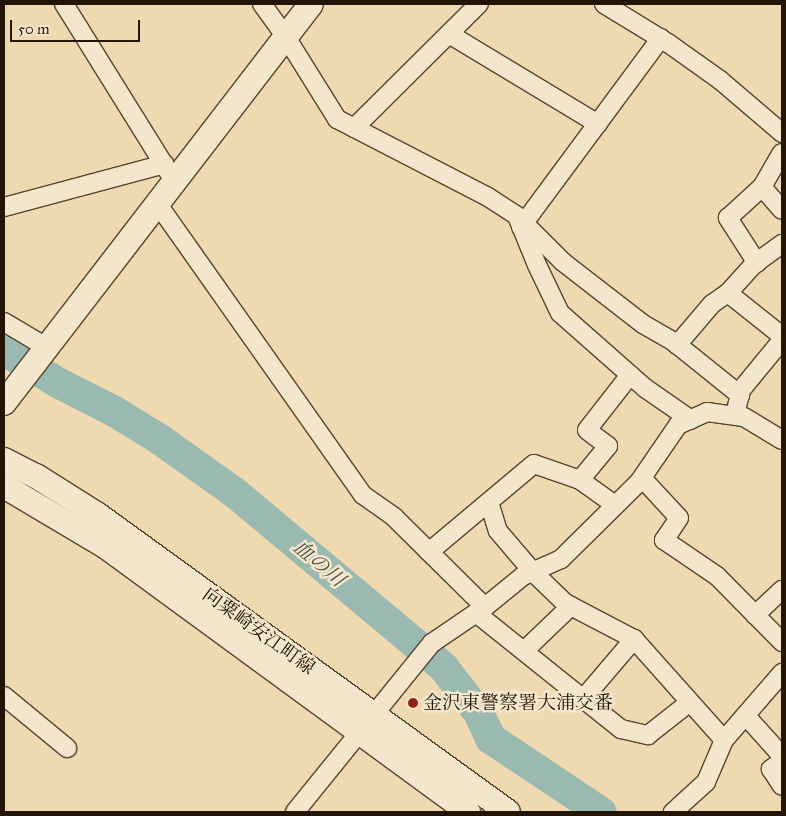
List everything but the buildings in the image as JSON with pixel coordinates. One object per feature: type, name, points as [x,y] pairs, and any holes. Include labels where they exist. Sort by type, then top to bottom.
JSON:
[{"type":"main road","points":[[10,388],[45,348],[157,203],[169,173],[286,37],[311,4]]},
{"type":"main road","name":"向粟崎安江町線","points":[[4,460],[36,476],[98,514],[376,714],[508,812]]},
{"type":"main road","name":"向粟崎安江町線","points":[[4,486],[105,546],[468,812]]},
{"type":"street","points":[[4,207],[169,173],[64,4]]},
{"type":"street","points":[[262,4],[286,37],[337,119],[488,197],[517,216],[523,225],[560,314],[630,375],[690,420]]},
{"type":"street","points":[[354,128],[479,4]]},
{"type":"street","points":[[604,4],[661,38],[720,80],[782,133]]},
{"type":"street","points":[[449,34],[598,124]]},
{"type":"street","points":[[523,225],[661,38]]},
{"type":"street","points":[[757,262],[728,218],[762,187],[782,153]]},
{"type":"street","points":[[762,187],[782,210]]},
{"type":"street","points":[[157,203],[363,495],[394,518],[429,552],[480,610],[524,651],[621,729],[648,735],[690,702]]},
{"type":"street","points":[[523,225],[563,262],[642,324],[677,345],[740,395]]},
{"type":"street","points":[[677,345],[712,304],[728,293],[757,262],[782,244]]},
{"type":"street","points":[[728,293],[782,336]]},
{"type":"street","points":[[4,322],[45,348]]},
{"type":"street","points":[[734,416],[741,390],[782,340]]},
{"type":"street","points":[[580,480],[608,446],[587,430],[630,375]]},
{"type":"street","points":[[295,812],[424,653],[523,576],[561,559],[642,478],[678,425],[707,412],[744,417],[782,440]]},
{"type":"street","points":[[429,552],[534,464],[580,480],[615,504]]},
{"type":"street","points":[[642,478],[680,518],[664,540],[717,576],[782,642]]},
{"type":"street","points":[[489,502],[498,531],[533,572],[571,606],[634,639],[724,740]]},
{"type":"street","points":[[756,615],[782,590]]},
{"type":"street","points":[[524,651],[571,606]]},
{"type":"street","points":[[583,699],[634,639]]},
{"type":"street","points":[[673,812],[706,782],[724,740],[782,673]]},
{"type":"street","points":[[4,696],[67,748]]},
{"type":"street","points":[[746,716],[782,756]]},
{"type":"street","points":[[782,761],[771,769],[782,786]]},
{"type":"waterway","name":"血の川","points":[[4,350],[59,383],[114,411],[158,438],[234,492],[443,667],[478,712],[490,738],[601,812]]},
{"type":"place","name":"金沢東警察署大浦交番","points":[[413,703]]}]
